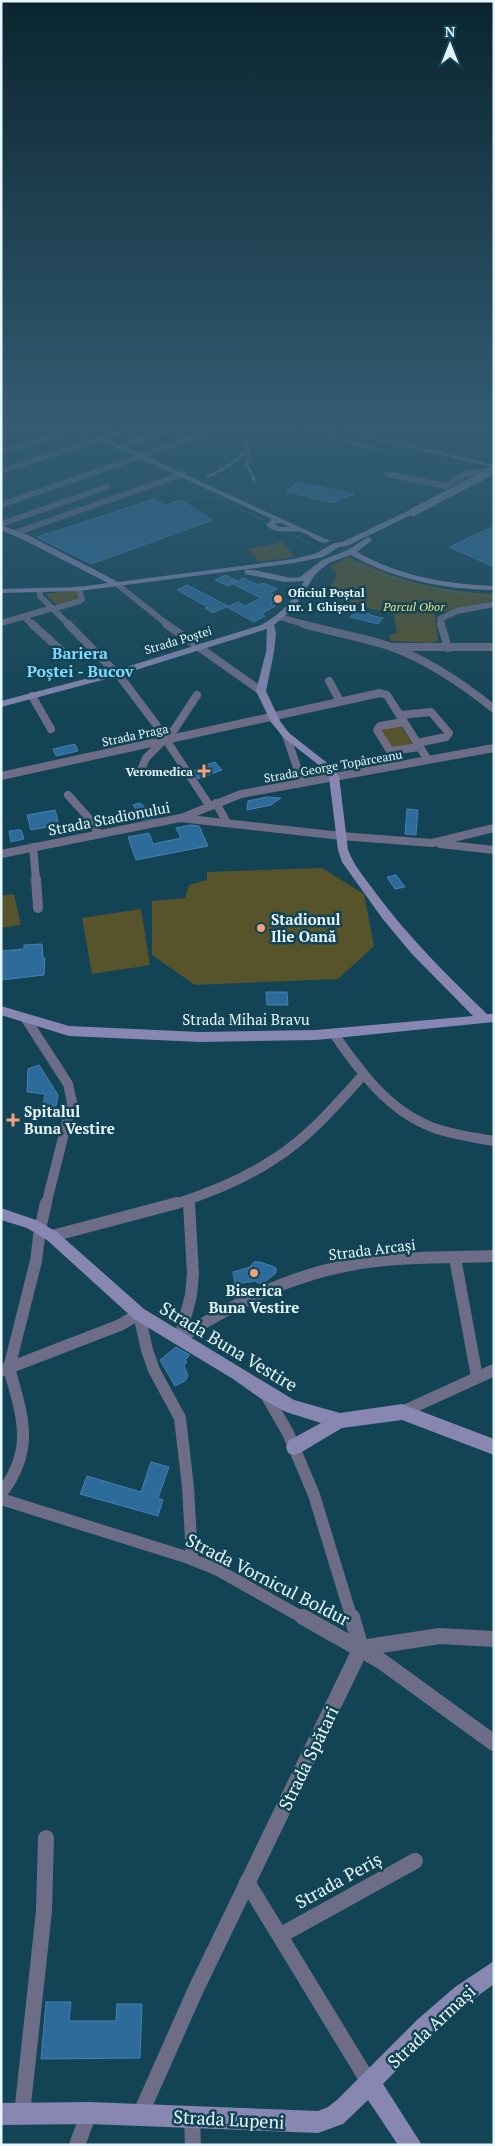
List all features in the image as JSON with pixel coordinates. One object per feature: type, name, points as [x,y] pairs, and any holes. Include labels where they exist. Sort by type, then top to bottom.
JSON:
[{"type":"main road","points":[[288,525],[326,541],[340,544],[382,568],[419,580],[452,586],[494,588]]},
{"type":"main road","points":[[1,591],[79,589],[294,561],[320,555],[340,544],[385,525]]},
{"type":"main road","name":"Strada Poștei","points":[[1,704],[116,673],[270,624],[280,617],[301,595],[316,568],[337,556],[353,550],[386,525]]},
{"type":"main road","points":[[1,526],[118,585]]},
{"type":"main road","points":[[294,561],[279,568],[277,572],[292,591],[294,601]]},
{"type":"main road","points":[[215,571],[252,572],[296,580],[310,576]]},
{"type":"main road","points":[[270,624],[272,633],[270,652],[261,691],[273,716],[286,735],[324,764],[334,776],[341,836],[347,862],[386,915],[415,950],[489,1019]]},
{"type":"main road","name":"Strada Mihai Bravu","points":[[1,1010],[68,1031],[103,1034],[248,1037],[334,1034],[489,1019]]},
{"type":"main road","name":"Strada Buna Vestire","points":[[1,1214],[46,1232],[139,1314],[238,1374],[265,1394],[291,1407],[340,1421],[402,1412],[494,1447]]},
{"type":"main road","points":[[294,1447],[340,1421]]},
{"type":"main road","name":"Strada Armași","points":[[370,2084],[425,2026],[462,1994],[494,1971]]},
{"type":"main road","points":[[370,2084],[411,2145]]},
{"type":"main road","name":"Strada Lupeni","points":[[12,2114],[140,2114],[318,2122],[335,2116],[370,2084]]},
{"type":"street","points":[[16,533],[38,525]]},
{"type":"street","points":[[118,585],[156,617],[261,691]]},
{"type":"street","points":[[1,621],[80,601],[82,599],[79,589]]},
{"type":"street","points":[[40,591],[40,596],[116,673],[155,723],[165,740],[227,823]]},
{"type":"street","points":[[448,648],[441,617],[494,604]]},
{"type":"street","points":[[1,621],[24,617],[53,608]]},
{"type":"street","points":[[24,617],[64,653]]},
{"type":"street","points":[[280,617],[389,647],[441,672],[478,696],[494,710]]},
{"type":"street","points":[[389,647],[494,647]]},
{"type":"street","points":[[329,682],[340,701]]},
{"type":"street","name":"Strada Praga","points":[[1,776],[340,701],[384,694],[402,719]]},
{"type":"street","points":[[148,774],[141,770],[141,766],[156,747],[165,740],[197,695]]},
{"type":"street","points":[[32,696],[51,729]]},
{"type":"street","points":[[431,712],[449,733],[446,737],[390,751],[377,730],[380,726],[402,719],[431,712]]},
{"type":"street","points":[[402,719],[428,760]]},
{"type":"street","points":[[286,735],[302,782]]},
{"type":"street","name":"Strada George Topârceanu","points":[[180,818],[241,794],[494,748]]},
{"type":"street","points":[[68,795],[87,816],[99,834]]},
{"type":"street","name":"Strada Stadionului","points":[[1,854],[180,818],[341,836],[494,850]]},
{"type":"street","points":[[432,843],[494,828]]},
{"type":"street","points":[[471,834],[470,843],[476,848]]},
{"type":"street","points":[[33,847],[38,908]]},
{"type":"street","points":[[1,1494],[12,1482],[19,1469],[25,1435],[24,1421],[5,1369],[46,1232],[72,1102],[68,1084],[26,1019]]},
{"type":"street","points":[[334,1034],[363,1075],[380,1092],[411,1117],[447,1132],[494,1141]]},
{"type":"street","points":[[46,1232],[189,1200],[242,1177],[276,1158],[331,1108],[363,1075]]},
{"type":"street","points":[[180,1338],[191,1295],[193,1274],[189,1200]]},
{"type":"street","name":"Strada Arcași","points":[[180,1338],[214,1316],[303,1277],[326,1270],[377,1262],[494,1256]]},
{"type":"street","points":[[455,1258],[477,1378]]},
{"type":"street","points":[[5,1369],[120,1325],[139,1314],[147,1350],[154,1370],[180,1418],[188,1487],[192,1557]]},
{"type":"street","points":[[402,1412],[494,1370]]},
{"type":"street","points":[[265,1394],[294,1447],[314,1495],[360,1648],[440,1636],[494,1639]]},
{"type":"street","name":"Strada Vornicul Boldur","points":[[1,1498],[192,1557],[360,1648],[408,1680],[494,1743]]},
{"type":"street","name":"Strada Spătari","points":[[140,2114],[247,1882],[360,1648]]},
{"type":"street","points":[[12,2114],[44,1911],[46,1838]]},
{"type":"street","name":"Strada Periș","points":[[281,1935],[415,1861]]},
{"type":"street","points":[[247,1882],[370,2084]]},
{"type":"street","points":[[77,2145],[90,2113]]},
{"type":"street","points":[[192,2117],[193,2145]]},
{"type":"green space","points":[[282,542],[295,557],[259,562],[249,549]]},
{"type":"green space","name":"Parcul Obor","points":[[349,557],[385,572],[420,583],[474,593],[494,594],[494,600],[435,614],[438,641],[431,643],[391,641],[389,635],[397,633],[394,615],[326,596],[337,574],[330,566]]},
{"type":"green space","points":[[77,590],[78,600],[58,606],[45,594]]},
{"type":"green space","points":[[401,726],[414,746],[392,750],[380,729]]},
{"type":"green space","name":"Stadionul Ilie Oană","points":[[322,868],[364,894],[374,946],[338,979],[195,985],[152,955],[152,901],[185,898],[189,885],[207,880],[207,872]]},
{"type":"green space","points":[[14,894],[21,925],[1,928],[1,896]]},
{"type":"green space","points":[[141,909],[150,965],[92,974],[82,918]]},
{"type":"building","points":[[73,525],[199,525],[91,564],[37,537]]},
{"type":"building","points":[[494,526],[494,567],[449,547],[468,538]]},
{"type":"building","points":[[225,575],[237,581],[228,586],[215,580]]},
{"type":"building","points":[[243,578],[258,585],[264,583],[277,589],[270,593],[281,598],[270,604],[275,606],[261,614],[265,616],[254,622],[227,607],[238,602],[245,606],[261,598],[233,584]]},
{"type":"building","points":[[187,585],[228,606],[213,613],[205,608],[208,607],[177,590]]},
{"type":"building","points":[[356,610],[383,618],[378,624],[350,617]]},
{"type":"building","points":[[75,744],[78,751],[56,756],[53,749]]},
{"type":"building","name":"Veromedica","points":[[215,762],[222,770],[198,779],[193,770],[208,768],[205,765]]},
{"type":"building","points":[[267,797],[281,798],[271,805],[247,810],[248,801]]},
{"type":"building","points":[[140,803],[149,811],[153,818],[142,820],[133,805]]},
{"type":"building","points":[[407,809],[418,810],[416,835],[405,834]]},
{"type":"building","points":[[55,810],[59,825],[31,830],[27,815]]},
{"type":"building","points":[[191,825],[199,826],[208,846],[136,860],[128,837],[149,833],[153,844],[181,838],[176,828]]},
{"type":"building","points":[[21,830],[24,839],[11,842],[9,831]]},
{"type":"building","points":[[396,875],[405,887],[395,889],[387,877]]},
{"type":"building","points":[[42,944],[43,958],[45,958],[44,975],[1,980],[1,951],[24,949],[24,945]]},
{"type":"building","points":[[266,992],[287,992],[288,1005],[267,1005]]},
{"type":"building","points":[[39,1065],[58,1095],[56,1106],[43,1106],[45,1094],[27,1092],[28,1069]]},
{"type":"building","name":"Biserica Buna Vestire","points":[[254,1262],[260,1262],[276,1268],[276,1273],[263,1283],[255,1281],[235,1284],[233,1272],[250,1267]]},
{"type":"building","points":[[176,1347],[190,1355],[185,1360],[187,1362],[184,1365],[188,1376],[185,1381],[175,1386],[160,1360]]},
{"type":"building","points":[[151,1462],[169,1467],[158,1498],[163,1500],[158,1516],[80,1494],[87,1476],[141,1492]]},
{"type":"building","points":[[46,2002],[71,2002],[69,2021],[116,2021],[117,2004],[142,2004],[140,2058],[41,2059]]},
{"type":"waterway","points":[[292,535],[314,545]]},
{"type":"waterway","points":[[345,560],[418,585],[455,592],[494,596]]},
{"type":"place","name":"Oficiul Poștal nr. 1 Ghișeu 1","points":[[278,599]]},
{"type":"place","name":"Veromedica","points":[[204,771]]},
{"type":"place","name":"Stadionul Ilie Oană","points":[[261,928]]},
{"type":"place","name":"Spitalul Buna Vestire","points":[[13,1120]]},
{"type":"place","name":"Biserica Buna Vestire","points":[[254,1273]]},
{"type":"district","name":"Bariera Poștei - Bucov","points":[[80,662]]}]
